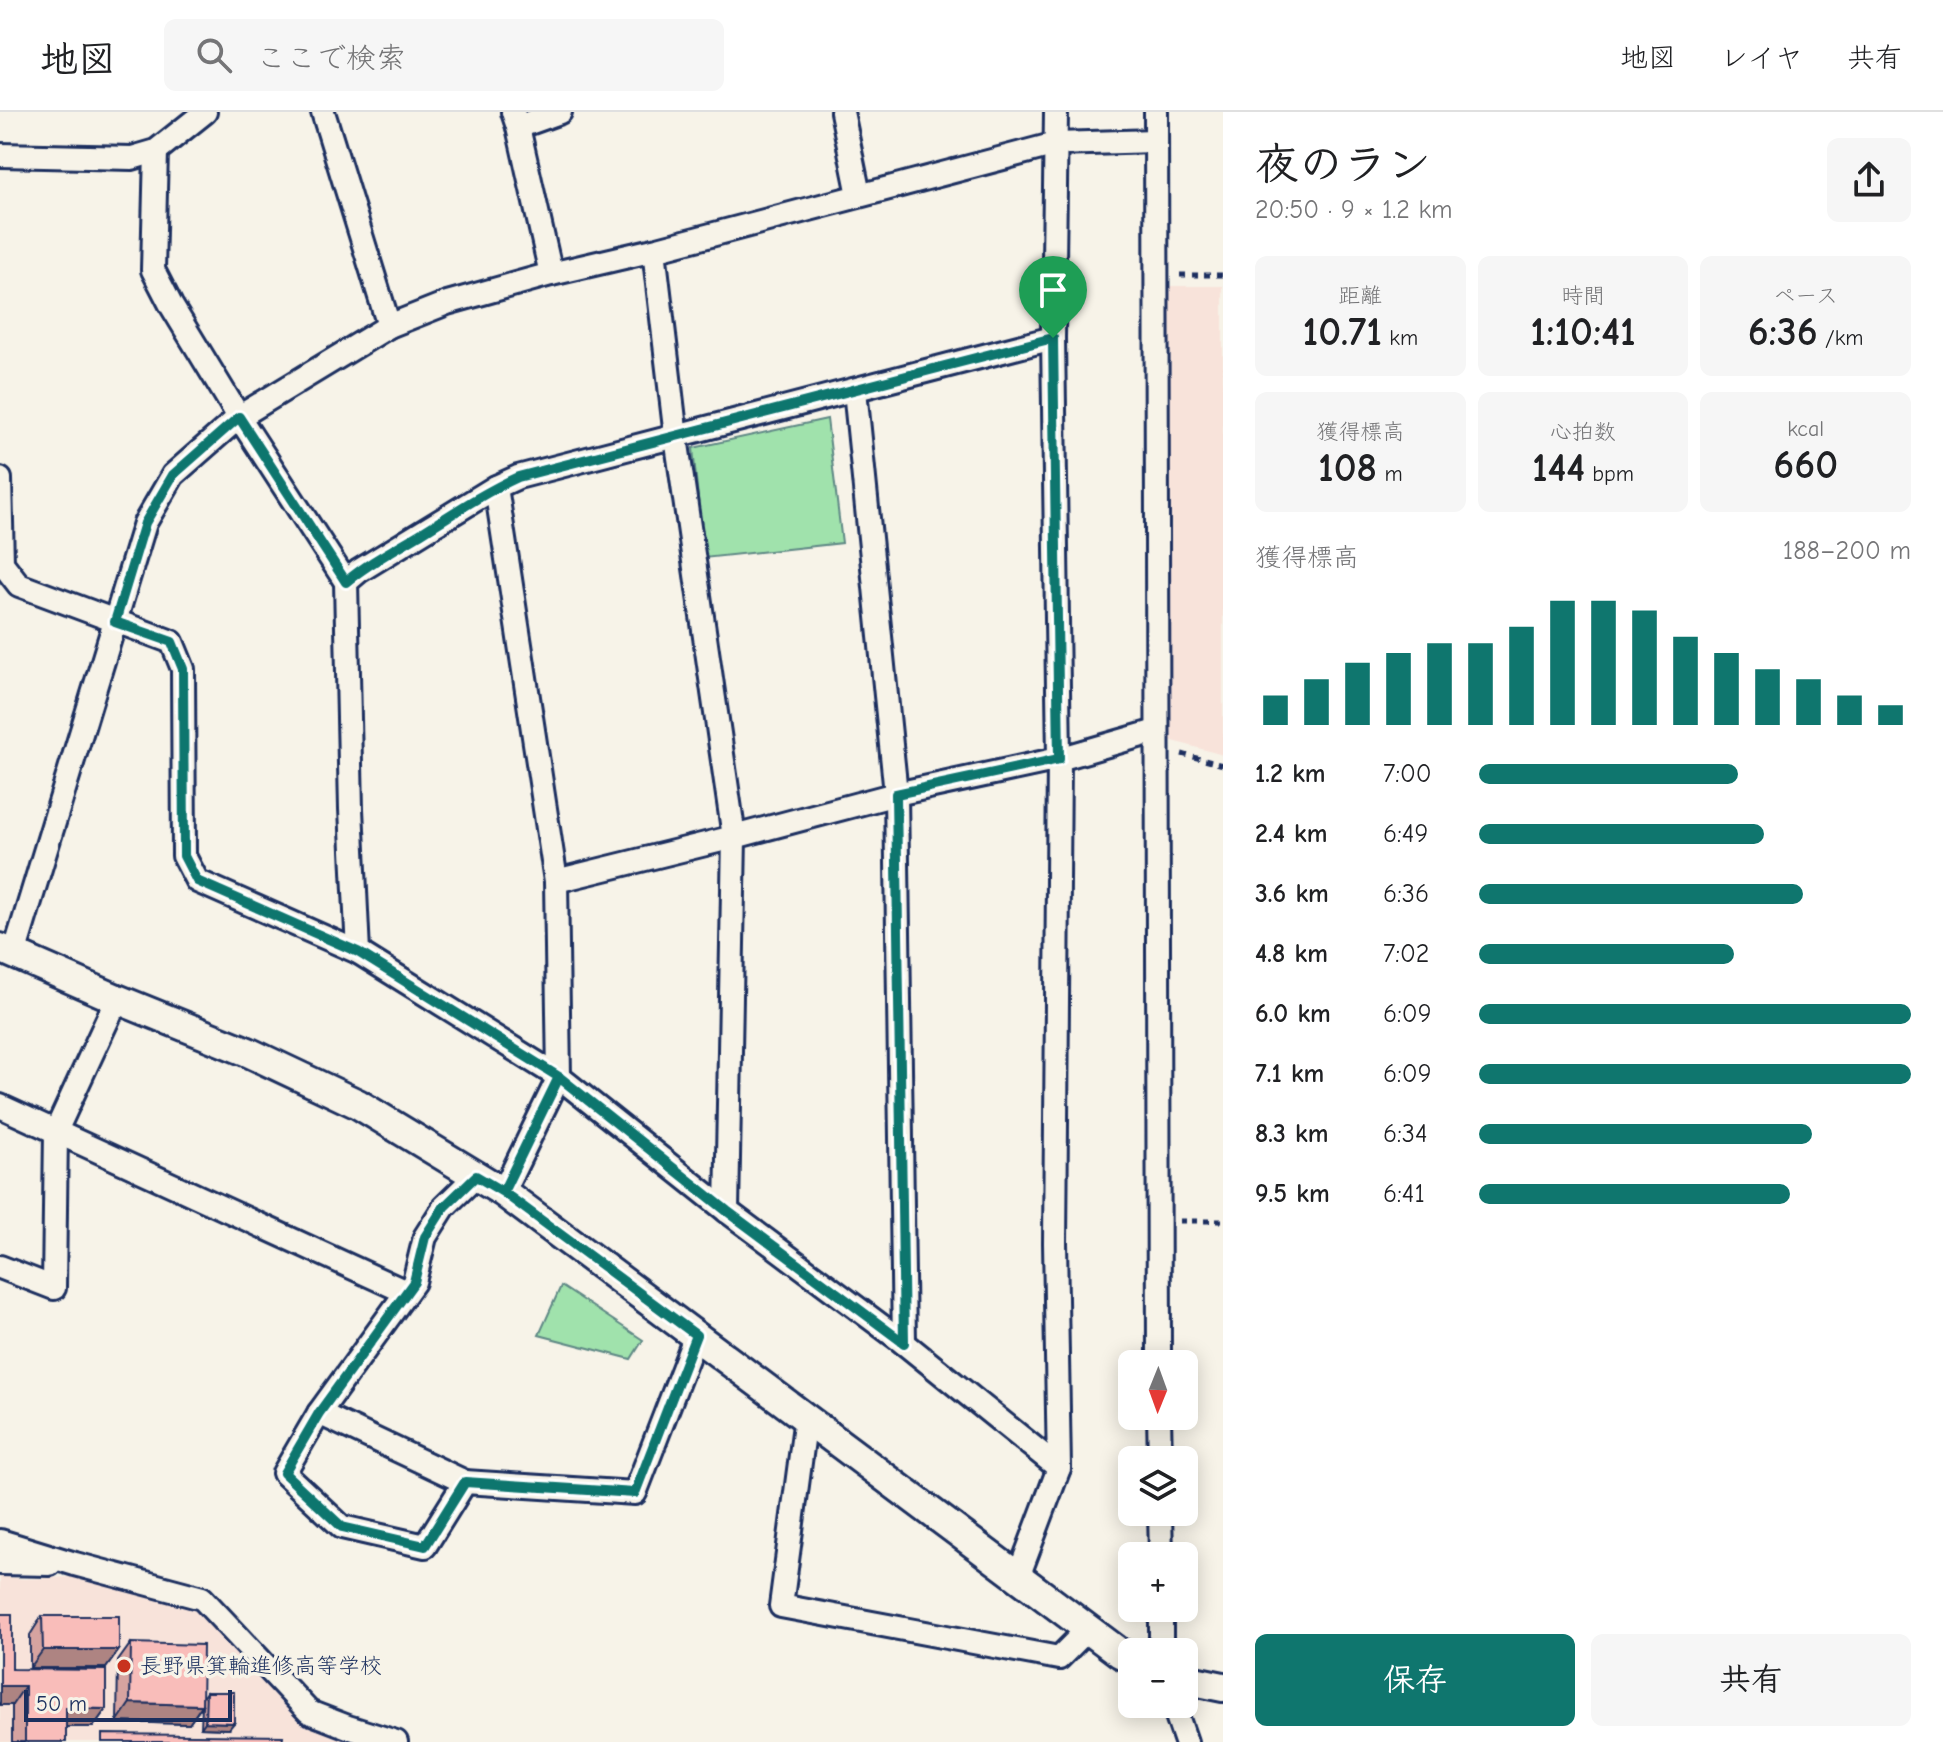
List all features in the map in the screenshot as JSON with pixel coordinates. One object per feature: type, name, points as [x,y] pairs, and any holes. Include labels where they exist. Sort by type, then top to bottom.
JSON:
[{"type":"street","points":[[0,155],[132,158],[156,151],[205,112]]},
{"type":"street","points":[[323,112],[389,326]]},
{"type":"street","points":[[551,274],[516,119],[560,112]]},
{"type":"street","points":[[842,112],[859,195]]},
{"type":"street","points":[[1018,1577],[1059,1468],[1055,1243],[1059,759],[1053,338],[1056,112]]},
{"type":"street","points":[[1156,112],[1159,1350]]},
{"type":"street","points":[[1118,1652],[503,1192],[358,1104],[248,1052],[7,951],[145,523],[173,475],[239,417],[389,326],[447,303],[1056,144],[1155,141]]},
{"type":"street","points":[[156,151],[153,270],[239,417],[346,582],[358,952]]},
{"type":"street","points":[[654,250],[676,437],[734,837],[727,1211]]},
{"type":"street","points":[[346,582],[496,487],[518,477],[1053,338]]},
{"type":"street","points":[[855,390],[896,794],[904,1343]]},
{"type":"street","points":[[0,479],[2,563],[19,585],[172,642],[183,669],[184,856],[197,881],[358,952],[559,1077],[727,1211],[904,1343],[1059,1468]]},
{"type":"street","points":[[496,487],[556,881],[559,1077],[503,1192]]},
{"type":"street","points":[[556,881],[896,794],[1156,739]]},
{"type":"street","points":[[0,1267],[54,1288],[56,1131],[117,999]]},
{"type":"street","points":[[0,1106],[406,1292]]},
{"type":"street","points":[[465,1482],[425,1546],[342,1527],[284,1473],[319,1413],[414,1282],[425,1237],[444,1207],[476,1176]]},
{"type":"street","points":[[319,1413],[465,1482],[635,1493],[696,1335]]},
{"type":"street","points":[[806,1417],[781,1606],[1059,1658],[1088,1629]]},
{"type":"street","points":[[0,1541],[202,1598],[309,1712],[396,1742]]},
{"type":"street","points":[[0,1563],[75,1564]]},
{"type":"street","points":[[1198,1682],[1223,1687]]},
{"type":"street","points":[[1178,1718],[1186,1742]]},
{"type":"path","points":[[1155,275],[1223,275]]},
{"type":"path","points":[[1156,739],[1223,765]]},
{"type":"path","points":[[1158,1221],[1223,1221]]},
{"type":"shaded area","points":[[1169,286],[1223,286],[1223,755],[1166,739]]},
{"type":"shaded area","name":"長野県箕輪進修高等学校","points":[[0,1576],[24,1579],[71,1577],[193,1608],[304,1723],[362,1742],[0,1742]]},
{"type":"green space","points":[[827,419],[842,543],[704,558],[693,448]]},
{"type":"green space","points":[[561,1286],[643,1340],[631,1359],[539,1335]]},
{"type":"building","points":[[0,1614],[12,1614],[12,1669],[106,1670],[106,1709],[66,1708],[66,1742],[25,1742],[25,1686],[0,1686]]},
{"type":"building","points":[[42,1616],[119,1616],[119,1650],[43,1650]]},
{"type":"building","points":[[131,1643],[203,1645],[202,1705],[130,1703]]},
{"type":"building","points":[[206,1692],[234,1692],[234,1723],[205,1722]]},
{"type":"building","points":[[102,1734],[283,1736],[282,1742],[102,1742]]},
{"type":"place","name":"長野県箕輪進修高等学校","points":[[124,1666]]},
{"type":"route","points":[[1053,338],[518,477],[427,529],[346,582],[239,417],[173,475],[145,523],[115,622],[172,642],[183,669],[184,856],[197,881],[358,952],[559,1077],[503,1192],[476,1176],[444,1207],[425,1237],[414,1282],[319,1413],[284,1473],[342,1527],[425,1546],[465,1482],[635,1493],[696,1335],[503,1192],[531,1134],[559,1077],[727,1211],[904,1343],[896,794],[1059,759],[1053,338]]}]
